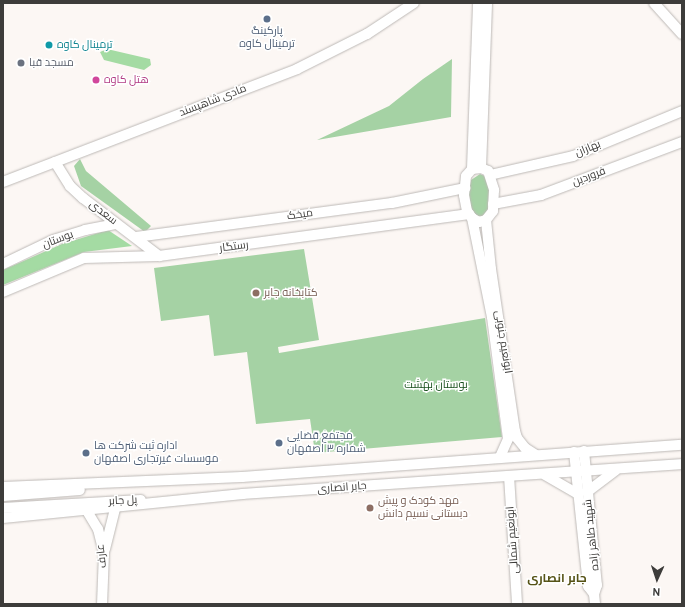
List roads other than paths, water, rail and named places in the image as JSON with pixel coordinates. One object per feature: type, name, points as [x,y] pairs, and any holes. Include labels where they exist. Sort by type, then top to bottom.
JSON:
[{"type":"main road","name":"مادی شاهپسند","points":[[3,182],[297,69],[367,34],[414,3]]},
{"type":"main road","points":[[476,168],[478,3]]},
{"type":"main road","points":[[464,188],[466,176],[476,168],[487,3]]},
{"type":"main road","points":[[654,3],[682,34]]},
{"type":"main road","name":"بهاران","points":[[490,175],[572,156],[682,111]]},
{"type":"main road","name":"فروردین","points":[[493,204],[541,195],[682,142]]},
{"type":"main road","name":"سعدی","points":[[55,162],[70,186],[116,224],[136,237],[159,256]]},
{"type":"main road","points":[[476,168],[490,175],[494,190],[493,211],[486,220]]},
{"type":"main road","name":"ابونعیم جنوبی","points":[[464,188],[492,317],[508,439],[500,457]]},
{"type":"main road","name":"میخک","points":[[136,237],[392,202],[464,188]]},
{"type":"main road","name":"رستگار","points":[[3,292],[84,258],[159,256],[470,216],[479,222],[486,220]]},
{"type":"main road","name":"ابونعیم جنوبی","points":[[486,220],[491,269],[517,438],[525,448],[536,455]]},
{"type":"main road","name":"بوستان","points":[[3,264],[53,240],[85,230],[116,224]]},
{"type":"main road","name":"جابر انصاری","points":[[3,487],[242,477],[500,457],[682,445]]},
{"type":"main road","name":"شهید طاهر زاده","points":[[579,452],[583,493],[588,586],[594,599]]},
{"type":"main road","name":"جابر انصاری","points":[[3,518],[115,509],[243,494],[616,470],[682,464]]},
{"type":"main road","points":[[544,474],[583,493],[616,470]]},
{"type":"main road","name":"ابونعیم شمالی","points":[[509,476],[517,604]]},
{"type":"main road","name":"پل جابر","points":[[3,496],[242,477]]},
{"type":"main road","name":"پل جابر","points":[[3,508],[243,494]]},
{"type":"main road","points":[[104,553],[115,509]]},
{"type":"main road","name":"عارف","points":[[87,511],[98,529],[104,553],[102,604]]},
{"type":"place","name":"پارکینگ ترمینال کاوه","points":[[267,19]]},
{"type":"place","name":"ترمینال کاوه","points":[[49,45]]},
{"type":"place","name":"مسجد قبا","points":[[21,63]]},
{"type":"place","name":"هتل کاوه","points":[[96,80]]},
{"type":"place","name":"کتابخانه جابر","points":[[256,293]]},
{"type":"place","name":"مجتمع قضایی شماره ۳ اصفهان","points":[[279,443]]},
{"type":"place","name":"اداره ثبت شرکت ها موسسات غیرتجاری اصفهان","points":[[86,453]]},
{"type":"place","name":"مهد کودک و پیش دبستانی نسیم دانش","points":[[370,508]]},
{"type":"district","name":"جابر انصاری","points":[[557,580]]},
{"type":"park label","name":"بوستان بهشت","points":[[436,385]]}]
